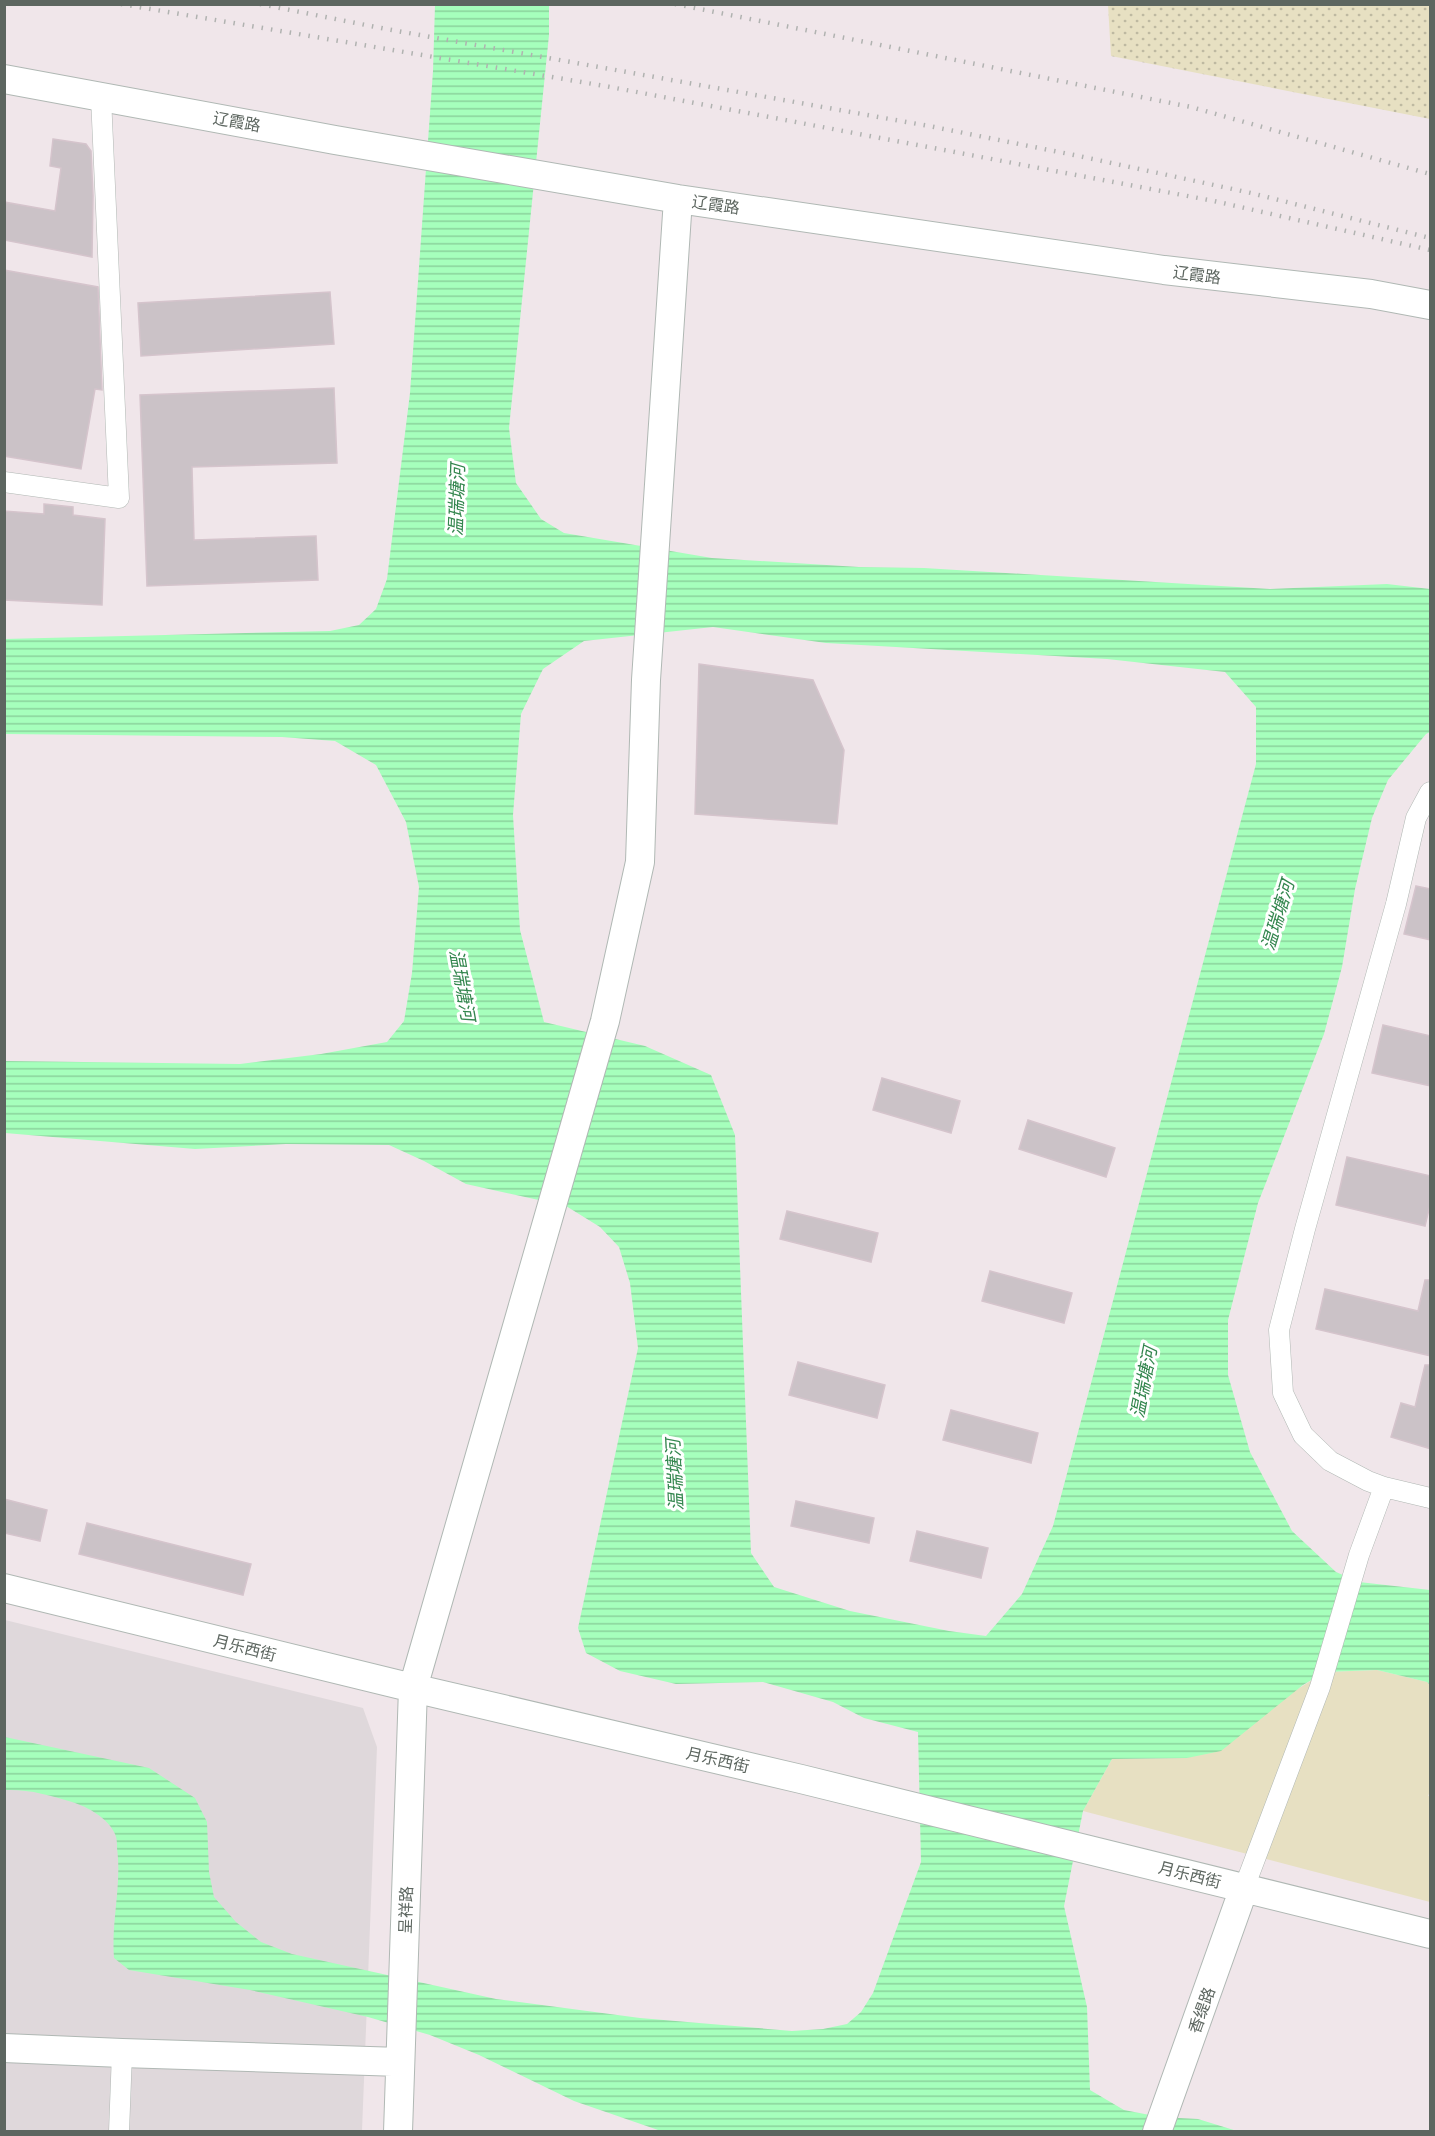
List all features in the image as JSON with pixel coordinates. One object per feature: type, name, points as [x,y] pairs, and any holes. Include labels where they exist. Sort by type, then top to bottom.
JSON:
[{"type":"street","name":"辽霞路","points":[[4,79],[678,199],[1152,268],[1371,294],[1431,305]]},
{"type":"street","points":[[4,482],[119,498],[101,97]]},
{"type":"street","name":"呈祥路","points":[[398,2132],[413,1688],[605,1022],[640,862],[646,680],[678,199]]},
{"type":"street","points":[[1431,792],[1416,818],[1396,904],[1279,1330],[1283,1393],[1304,1435],[1330,1461],[1384,1487],[1431,1498]]},
{"type":"street","points":[[1244,1888],[1320,1687],[1359,1555],[1384,1487]]},
{"type":"street","name":"月乐西街","points":[[4,1588],[413,1688],[801,1779],[1431,1934]]},
{"type":"street","name":"香缇路","points":[[1157,2132],[1244,1888]]},
{"type":"street","points":[[4,2048],[122,2054],[400,2050]]},
{"type":"street","points":[[118,2132],[122,2054]]},
{"type":"shaded area","points":[[1108,5],[1430,5],[1430,119],[1111,56]]},
{"type":"shaded area","points":[[5,1620],[363,1708],[377,1747],[362,2131],[5,2132]]},
{"type":"shaded area","points":[[1377,1670],[1427,1682],[1430,1685],[1430,1794],[1428,1795],[1430,1798],[1430,1902],[1083,1811],[1112,1759],[1187,1758],[1325,1672]]},
{"type":"water","name":"温瑞塘河","points":[[435,5],[549,5],[549,35],[509,428],[516,483],[541,519],[564,533],[712,558],[1270,589],[1387,584],[1430,589],[1430,732],[1388,780],[1372,818],[1355,889],[1342,967],[1324,1034],[1258,1203],[1228,1320],[1228,1375],[1250,1452],[1292,1531],[1336,1572],[1359,1582],[1430,1590],[1430,1685],[1427,1682],[1377,1670],[1325,1672],[1303,1685],[1221,1751],[1187,1758],[1112,1759],[1083,1811],[1064,1906],[1087,2007],[1090,2090],[1124,2110],[1160,2117],[1198,2119],[1237,2131],[661,2131],[574,2101],[479,2055],[430,2035],[368,2017],[250,1990],[129,1970],[114,1958],[118,1862],[117,1839],[112,1828],[97,1814],[78,1804],[39,1793],[5,1790],[5,1737],[149,1768],[195,1798],[207,1822],[209,1872],[214,1897],[236,1922],[261,1942],[292,1954],[496,1999],[640,2018],[792,2031],[823,2029],[847,2024],[861,2012],[873,1993],[921,1862],[918,1732],[864,1718],[833,1702],[763,1682],[676,1684],[620,1671],[586,1653],[578,1628],[638,1348],[630,1283],[619,1247],[600,1227],[566,1206],[466,1184],[389,1145],[286,1144],[195,1149],[5,1133],[5,1061],[240,1064],[321,1054],[387,1042],[404,1021],[412,973],[419,887],[406,822],[376,765],[335,741],[282,737],[5,734],[4,639],[330,631],[359,625],[376,609],[387,579],[410,393],[433,71]],"holes":[[[713,627],[826,643],[1107,659],[1225,672],[1256,707],[1256,764],[1053,1526],[1022,1594],[986,1636],[850,1611],[774,1587],[751,1553],[735,1135],[711,1075],[645,1046],[544,1022],[520,930],[513,815],[521,714],[543,669],[584,641]]]},
{"type":"building","points":[[53,139],[86,144],[91,151],[92,257],[4,240],[4,202],[55,211],[61,168],[50,166]]},
{"type":"building","points":[[4,270],[98,287],[102,390],[95,389],[81,469],[4,456]]},
{"type":"building","points":[[330,292],[334,344],[141,356],[138,303]]},
{"type":"building","points":[[334,388],[337,463],[192,467],[194,540],[316,536],[318,580],[147,586],[140,395]]},
{"type":"building","points":[[44,504],[73,507],[73,515],[105,519],[102,605],[4,600],[4,511],[44,514]]},
{"type":"building","points":[[699,664],[813,680],[844,750],[837,824],[695,814]]},
{"type":"building","points":[[1416,886],[1431,889],[1431,940],[1404,934]]},
{"type":"building","points":[[1383,1025],[1431,1036],[1431,1086],[1372,1073]]},
{"type":"building","points":[[882,1078],[960,1101],[951,1133],[873,1110]]},
{"type":"building","points":[[1028,1120],[1115,1148],[1106,1177],[1019,1149]]},
{"type":"building","points":[[1347,1157],[1431,1176],[1431,1201],[1425,1226],[1336,1205]]},
{"type":"building","points":[[787,1211],[878,1233],[871,1262],[780,1239]]},
{"type":"building","points":[[990,1271],[1072,1293],[1064,1323],[982,1301]]},
{"type":"building","points":[[1425,1280],[1431,1280],[1431,1356],[1316,1329],[1325,1289],[1418,1311]]},
{"type":"building","points":[[798,1362],[885,1385],[877,1418],[789,1395]]},
{"type":"building","points":[[1425,1365],[1431,1365],[1431,1449],[1391,1437],[1401,1403],[1415,1407]]},
{"type":"building","points":[[951,1410],[1038,1433],[1031,1463],[943,1440]]},
{"type":"building","points":[[4,1499],[47,1510],[40,1541],[4,1533]]},
{"type":"building","points":[[796,1501],[874,1518],[869,1543],[791,1526]]},
{"type":"building","points":[[87,1523],[251,1564],[243,1595],[79,1554]]},
{"type":"building","points":[[917,1531],[988,1548],[981,1578],[910,1561]]},
{"type":"railway","points":[[121,4],[605,86],[1214,201],[1430,250]]},
{"type":"railway","points":[[260,4],[386,29],[929,126],[1251,193],[1430,238]]},
{"type":"railway","points":[[675,4],[1191,107],[1430,174]]}]
